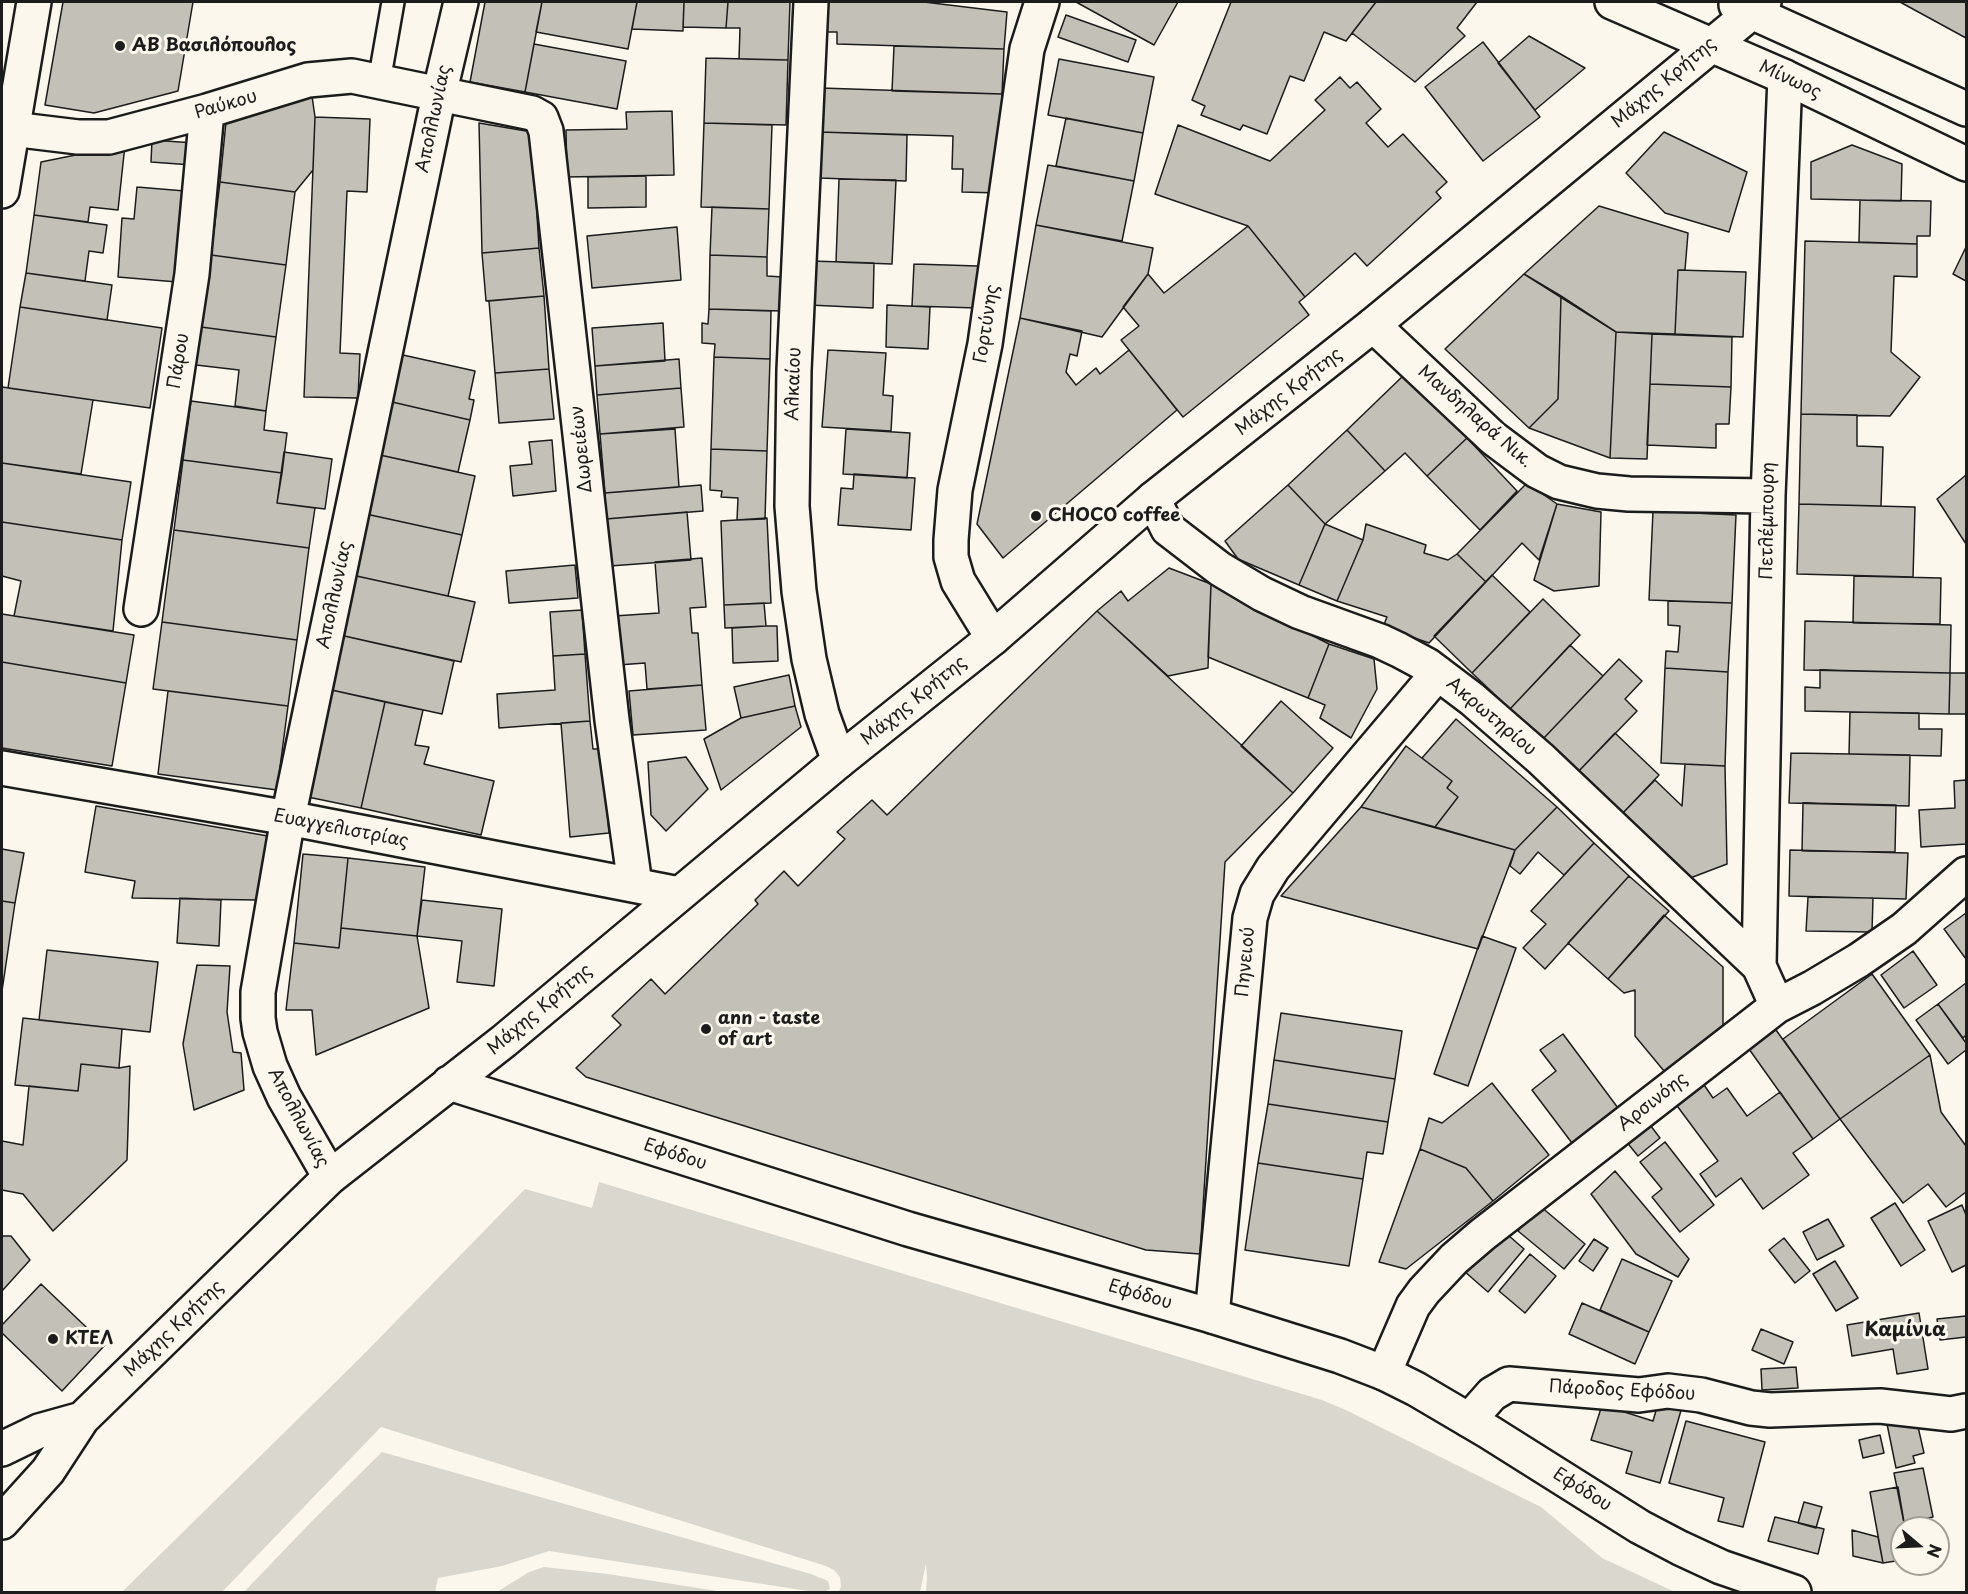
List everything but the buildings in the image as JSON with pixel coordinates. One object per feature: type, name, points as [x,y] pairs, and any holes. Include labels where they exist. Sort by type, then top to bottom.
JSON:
[{"type":"street","points":[[2,191],[34,2]]},
{"type":"street","name":"Απολλωνίας","points":[[330,1177],[276,1080],[264,1049],[258,1018],[258,992],[288,818],[439,95],[461,2]]},
{"type":"street","name":"Αλκαίου","points":[[811,2],[794,370],[792,506],[799,591],[809,659],[822,714],[839,761]]},
{"type":"street","name":"Γορτύνης","points":[[993,638],[958,581],[951,556],[951,540],[955,490],[992,302],[1027,49],[1042,2]]},
{"type":"street","name":"Μίνωος","points":[[1612,2],[1785,77],[1966,164]]},
{"type":"street","points":[[1748,5],[1966,108]]},
{"type":"street","name":"Μάχης Κρήτης","points":[[2,1522],[48,1471],[82,1419],[330,1177],[504,1041],[839,761],[993,638],[1153,500],[1373,325],[1711,44],[1748,5]]},
{"type":"street","name":"Ραύκου","points":[[12,129],[78,137],[109,137],[207,111],[308,80],[352,76],[439,95]]},
{"type":"street","name":"Πετλέμπουρη","points":[[1759,966],[1768,495],[1785,77]]},
{"type":"street","name":"Δωρειέων","points":[[439,95],[534,113],[543,121],[546,131],[612,720],[635,885]]},
{"type":"street","name":"Πάρου","points":[[141,609],[192,274],[207,111]]},
{"type":"street","name":"Μανδηλαρά Νικ.","points":[[1373,325],[1493,438],[1537,471],[1559,482],[1629,494],[1768,495]]},
{"type":"street","name":"Ακρωτηρίου","points":[[1153,500],[1168,529],[1202,556],[1237,579],[1300,612],[1380,641],[1413,657],[1472,699],[1541,759],[1759,966],[1777,1006]]},
{"type":"street","name":"Πηνειού","points":[[1212,1316],[1250,918],[1257,894],[1273,868],[1438,673]]},
{"type":"street","name":"Ευαγγελιστρίας","points":[[2,768],[288,818],[679,894]]},
{"type":"street","name":"Αρσινόης","points":[[1384,1373],[1413,1306],[1454,1259],[1573,1163],[1777,1006],[1850,966],[1905,929],[1966,874]]},
{"type":"street","name":"Εφόδου","points":[[449,1083],[908,1229],[1295,1340],[1384,1373],[1469,1420],[1640,1527],[1721,1567],[1794,1593]]},
{"type":"street","name":"Πάροδος Εφόδου","points":[[1469,1420],[1492,1394],[1509,1384],[1639,1395],[1668,1391],[1701,1395],[1751,1408],[1770,1410],[1880,1406],[1951,1414],[1966,1411]]},
{"type":"street","name":"Μάχης Κρήτης","points":[[2,1449],[39,1431],[82,1419]]},
{"type":"lane","points":[[379,82],[393,2]]},
{"type":"shaded area","points":[[599,1182],[1322,1400],[1541,1507],[1602,1558],[1675,1592],[926,1592],[926,1563],[920,1592],[839,1592],[840,1577],[826,1566],[381,1427],[222,1592],[122,1592],[361,1357],[525,1189],[592,1208]]},
{"type":"shaded area","points":[[382,1452],[811,1574],[828,1581],[830,1589],[824,1592],[808,1591],[549,1551],[502,1566],[438,1578],[435,1592],[244,1592]]},
{"type":"shaded area","points":[[544,1567],[608,1574],[724,1592],[497,1592],[529,1572]]},
{"type":"place","name":"ΑΒ Βασιλόπουλος","points":[[120,46]]},
{"type":"place","name":"CHOCO coffee","points":[[1036,516]]},
{"type":"place","name":"ann - taste of art","points":[[706,1029]]},
{"type":"place","name":"ΚΤΕΛ","points":[[53,1339]]},
{"type":"district","name":"Καμίνια","points":[[1905,1330]]}]
